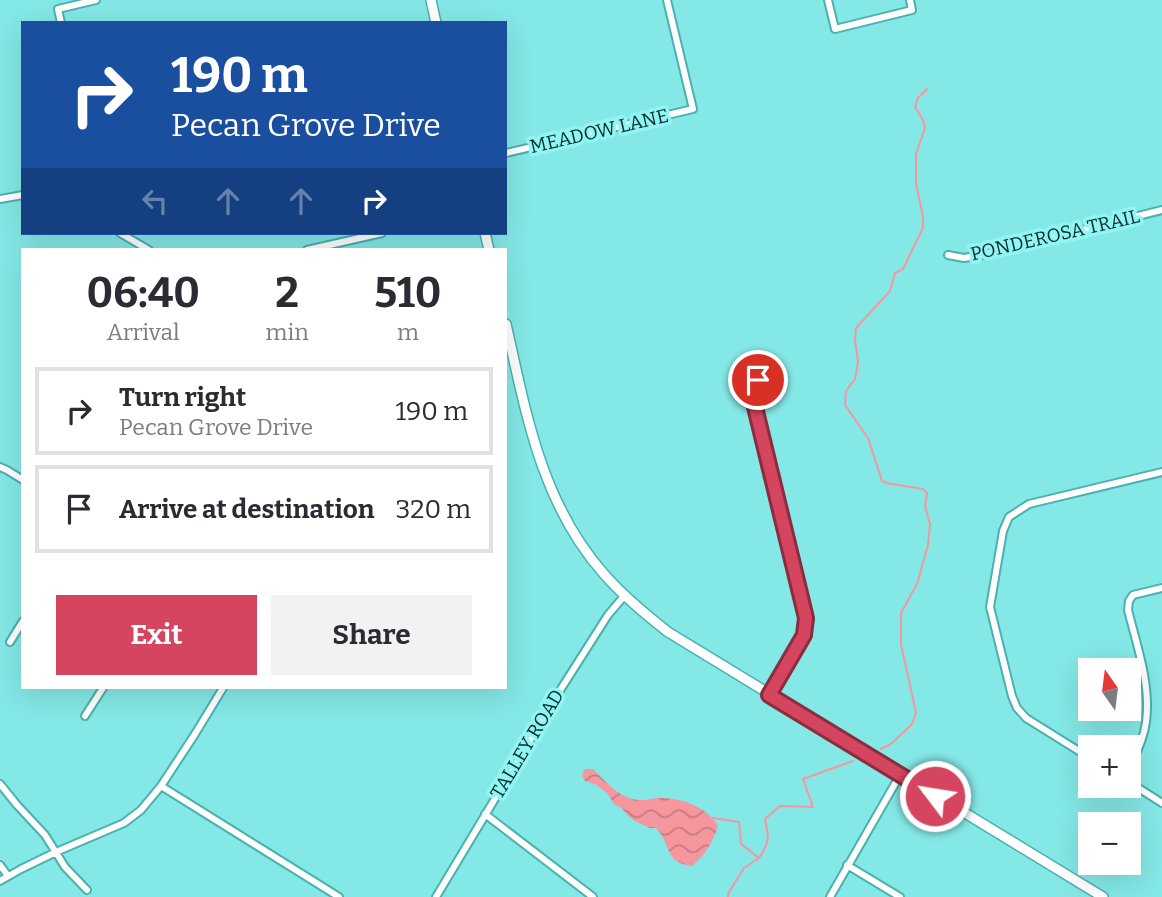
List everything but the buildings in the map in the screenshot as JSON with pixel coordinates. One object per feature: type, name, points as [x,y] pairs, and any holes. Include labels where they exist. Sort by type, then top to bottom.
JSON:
[{"type":"main road","points":[[430,0],[434,21]]},
{"type":"main road","points":[[507,328],[531,436],[549,485],[587,551],[603,573],[625,595],[667,632],[1102,897]]},
{"type":"street","points":[[61,21],[58,9],[96,0]]},
{"type":"street","name":"MEADOW LANE","points":[[507,153],[693,109],[667,0]]},
{"type":"street","points":[[828,0],[835,29],[912,10],[910,0]]},
{"type":"street","points":[[0,199],[21,195]]},
{"type":"street","name":"PONDEROSA TRAIL","points":[[948,255],[964,258],[988,254],[1162,210]]},
{"type":"street","points":[[123,235],[146,248]]},
{"type":"street","points":[[316,248],[373,235]]},
{"type":"street","points":[[754,403],[806,618],[804,635],[769,695]]},
{"type":"street","points":[[0,467],[21,479]]},
{"type":"street","points":[[1078,750],[1026,718],[1017,708],[1012,696],[990,607],[1003,531],[1009,517],[1029,504],[1162,472]]},
{"type":"street","points":[[1141,740],[1146,725],[1145,681],[1128,610],[1129,601],[1133,595],[1162,588]]},
{"type":"street","name":"TALLEY ROAD","points":[[436,897],[583,654],[616,604],[625,595]]},
{"type":"street","points":[[10,642],[21,624]]},
{"type":"street","points":[[85,716],[102,689]]},
{"type":"street","points":[[0,881],[56,852],[124,823],[141,810],[161,786],[222,689]]},
{"type":"street","points":[[830,897],[900,775]]},
{"type":"street","points":[[0,784],[45,835],[65,867],[87,890]]},
{"type":"street","points":[[161,786],[339,897]]},
{"type":"street","points":[[1141,790],[1162,803]]},
{"type":"street","points":[[485,814],[593,897]]},
{"type":"street","points":[[0,865],[8,876]]},
{"type":"street","points":[[847,865],[900,897]]},
{"type":"water","points":[[584,769],[593,769],[626,797],[640,800],[668,798],[700,808],[718,825],[714,837],[692,866],[677,861],[656,828],[649,828],[633,820],[614,804],[607,793],[595,784],[585,781],[582,776]]},
{"type":"waterway","points":[[881,749],[891,744],[912,724],[916,713],[901,644],[901,613],[917,584],[928,545],[930,524],[925,506],[927,493],[923,489],[882,481],[868,438],[845,405],[846,391],[855,379],[858,362],[856,328],[890,291],[895,273],[903,269],[923,228],[916,183],[916,154],[925,128],[915,107],[918,98],[927,89]]},
{"type":"waterway","points":[[713,818],[739,822],[741,844],[759,858],[768,839],[765,819],[780,806],[813,807],[803,779],[853,761]]},
{"type":"waterway","points":[[728,897],[744,868],[759,858]]},
{"type":"route","points":[[758,380],[754,403],[806,618],[804,635],[769,695],[935,796]]}]
